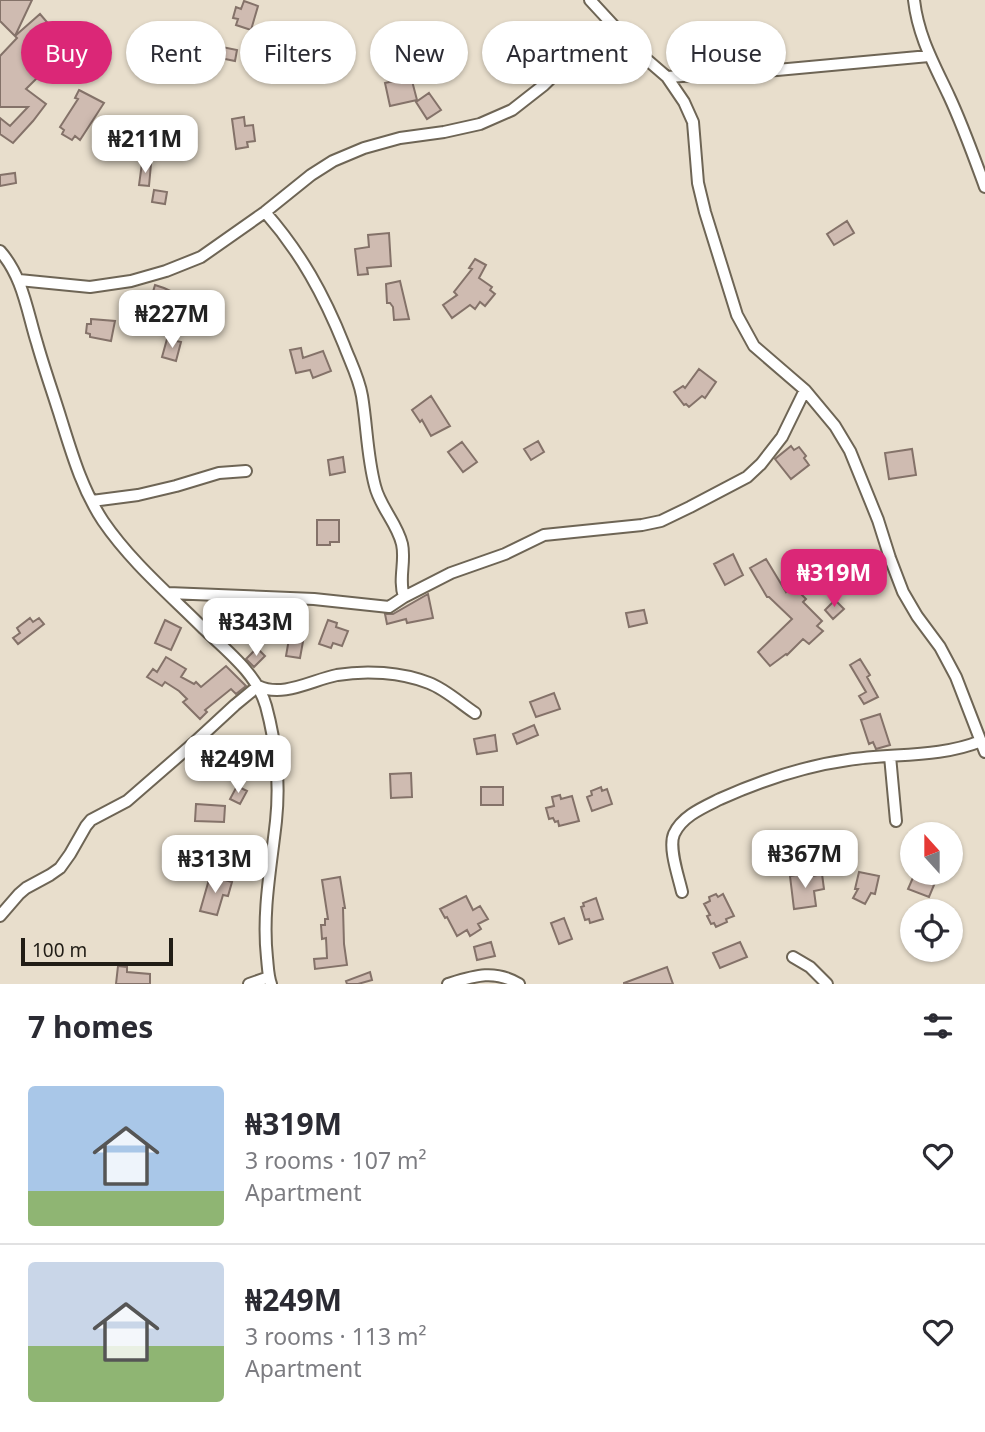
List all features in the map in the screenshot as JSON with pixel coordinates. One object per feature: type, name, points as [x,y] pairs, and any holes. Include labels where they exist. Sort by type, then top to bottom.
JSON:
[{"type":"street","points":[[914,0],[916,17],[929,56],[949,97],[985,187]]},
{"type":"street","points":[[594,2],[608,21]]},
{"type":"street","points":[[786,70],[929,56]]},
{"type":"street","points":[[652,64],[666,76]]},
{"type":"street","points":[[19,280],[90,287],[131,281],[166,271],[201,257],[333,161],[364,148],[400,138],[480,124],[512,110],[545,84]]},
{"type":"street","points":[[672,84],[693,122],[698,183],[741,322],[754,345],[805,390],[835,426],[850,451],[903,592],[940,647],[956,677],[983,747],[848,760],[816,766],[739,790],[698,810],[682,823],[673,836],[672,849],[682,892]]},
{"type":"street","points":[[265,212],[291,242],[312,276],[331,312],[353,367],[362,394],[375,488],[402,543],[404,557],[401,584],[404,597]]},
{"type":"street","points":[[0,251],[19,280],[81,481],[103,521],[131,557],[236,660],[258,686],[266,705],[278,780],[267,888],[265,941],[270,981],[249,984]]},
{"type":"street","points":[[167,593],[314,599],[389,607],[451,573],[505,554],[544,535],[661,521],[747,477],[782,438],[805,390]]},
{"type":"street","points":[[92,501],[138,495],[219,472],[246,471]]},
{"type":"street","points":[[258,686],[271,691],[337,675],[386,673],[429,683],[475,713]]},
{"type":"street","points":[[0,916],[26,888],[60,868],[91,820],[127,801],[258,686]]},
{"type":"street","points":[[890,756],[896,821]]},
{"type":"street","points":[[793,957],[810,967],[827,984]]},
{"type":"street","points":[[448,984],[468,977],[493,974],[508,977],[519,984]]},
{"type":"building","points":[[0,0],[32,0],[15,36],[0,21]]},
{"type":"building","points":[[244,1],[258,6],[254,21],[240,21],[240,26],[236,25],[238,19],[233,18],[236,7],[241,9]]},
{"type":"building","points":[[40,14],[46,21],[32,21]]},
{"type":"building","points":[[21,31],[21,84],[31,84],[26,89],[46,104],[13,143],[0,134],[0,118],[10,126],[28,107],[0,107],[0,56],[17,38],[15,36]]},
{"type":"building","points":[[226,48],[237,50],[235,61],[226,59]]},
{"type":"building","points":[[385,84],[413,84],[417,100],[390,106]]},
{"type":"building","points":[[79,90],[104,103],[80,140],[75,136],[72,140],[62,134],[64,130],[60,127],[78,99],[75,98]]},
{"type":"building","points":[[429,93],[441,110],[427,119],[416,102]]},
{"type":"building","points":[[244,117],[245,126],[253,125],[255,141],[247,142],[248,147],[236,149],[232,119]]},
{"type":"building","points":[[142,163],[151,164],[149,186],[139,185]]},
{"type":"building","points":[[15,173],[16,183],[0,186],[0,175]]},
{"type":"building","points":[[154,190],[167,192],[165,204],[152,202]]},
{"type":"building","points":[[847,221],[854,233],[834,245],[827,234]]},
{"type":"building","points":[[389,233],[391,266],[367,268],[368,274],[358,275],[355,249],[369,247],[368,235]]},
{"type":"building","points":[[475,259],[486,265],[479,278],[492,287],[490,290],[495,294],[485,306],[480,302],[475,309],[470,305],[452,318],[443,305],[457,295],[454,292],[472,269],[469,268]]},
{"type":"building","points":[[400,281],[409,319],[394,320],[393,307],[387,303],[386,284]]},
{"type":"building","points":[[155,285],[188,299],[182,310],[168,303],[162,330],[143,326]]},
{"type":"building","points":[[91,319],[115,321],[111,341],[90,337],[90,334],[86,333]]},
{"type":"building","points":[[167,339],[181,342],[176,361],[162,357]]},
{"type":"building","points":[[301,348],[303,358],[323,351],[331,371],[313,378],[310,370],[296,373],[290,350]]},
{"type":"building","points":[[699,369],[716,382],[705,398],[702,396],[689,407],[684,405],[674,392],[683,386],[685,388]]},
{"type":"building","points":[[431,396],[450,426],[431,436],[422,420],[420,422],[412,410]]},
{"type":"building","points":[[538,441],[544,452],[531,460],[524,449]]},
{"type":"building","points":[[462,442],[477,462],[463,472],[448,452]]},
{"type":"building","points":[[791,446],[794,450],[799,447],[809,465],[791,479],[775,459]]},
{"type":"building","points":[[912,449],[916,475],[889,479],[885,453]]},
{"type":"building","points":[[343,457],[345,472],[330,475],[328,460]]},
{"type":"building","points":[[317,520],[339,520],[339,542],[317,545]]},
{"type":"building","points":[[733,554],[743,575],[725,585],[714,564]]},
{"type":"building","points":[[766,559],[786,592],[792,585],[806,599],[803,602],[822,621],[817,626],[823,631],[809,644],[803,639],[787,655],[770,666],[758,652],[792,619],[767,597],[750,568]]},
{"type":"building","points":[[428,594],[433,618],[407,623],[406,619],[387,624],[385,614],[393,614]]},
{"type":"building","points":[[835,600],[844,609],[833,619],[825,610]]},
{"type":"building","points":[[644,610],[647,623],[629,627],[626,613]]},
{"type":"building","points":[[30,618],[33,622],[39,618],[44,624],[18,644],[13,638],[20,633],[17,628]]},
{"type":"building","points":[[165,620],[181,628],[171,650],[155,643]]},
{"type":"building","points":[[328,620],[337,623],[336,627],[348,631],[342,646],[333,643],[331,648],[319,644]]},
{"type":"building","points":[[290,633],[304,636],[300,658],[286,656]]},
{"type":"building","points":[[257,648],[265,656],[254,667],[246,659]]},
{"type":"building","points":[[166,657],[186,669],[181,677],[194,684],[196,682],[201,687],[226,666],[246,686],[236,694],[231,689],[205,710],[207,712],[200,719],[183,702],[187,699],[179,691],[165,682],[162,686],[147,677],[153,669],[157,672]]},
{"type":"building","points":[[860,659],[870,675],[867,677],[878,697],[864,704],[859,696],[866,692],[850,665]]},
{"type":"building","points":[[554,693],[560,709],[536,717],[530,702]]},
{"type":"building","points":[[880,714],[890,745],[876,749],[873,742],[869,744],[861,720]]},
{"type":"building","points":[[534,725],[538,735],[517,744],[513,734]]},
{"type":"building","points":[[495,735],[497,751],[477,754],[474,739]]},
{"type":"building","points":[[411,773],[412,797],[391,798],[390,774]]},
{"type":"building","points":[[237,786],[247,791],[240,804],[230,799]]},
{"type":"building","points":[[481,787],[503,787],[503,805],[481,805]]},
{"type":"building","points":[[601,787],[602,791],[607,789],[612,804],[592,811],[587,797],[592,795],[591,791]]},
{"type":"building","points":[[560,795],[561,799],[572,796],[579,821],[559,826],[558,821],[549,819],[546,808],[554,806],[552,797]]},
{"type":"building","points":[[196,804],[225,806],[224,822],[195,821]]},
{"type":"building","points":[[859,872],[879,876],[875,894],[871,893],[865,904],[853,898],[858,889],[855,889]]},
{"type":"building","points":[[807,873],[807,877],[822,874],[824,889],[814,891],[816,906],[794,909],[790,876]]},
{"type":"building","points":[[210,876],[232,882],[228,896],[223,895],[217,915],[200,911]]},
{"type":"building","points":[[340,877],[345,908],[344,944],[347,965],[315,969],[314,959],[327,958],[326,938],[322,939],[321,925],[325,925],[325,919],[328,919],[322,880]]},
{"type":"building","points":[[909,886],[934,886],[929,897],[908,889]]},
{"type":"building","points":[[716,894],[718,897],[723,894],[734,916],[716,927],[714,923],[711,924],[704,904],[710,901],[709,897]]},
{"type":"building","points":[[466,896],[473,910],[480,906],[488,919],[478,924],[481,929],[470,936],[467,930],[457,936],[440,909]]},
{"type":"building","points":[[596,898],[603,919],[590,923],[589,919],[585,920],[581,907],[584,906],[583,903]]},
{"type":"building","points":[[564,918],[572,939],[559,944],[551,923]]},
{"type":"building","points":[[491,942],[495,956],[477,960],[474,947]]},
{"type":"building","points":[[740,942],[747,957],[720,968],[713,953]]},
{"type":"building","points":[[118,966],[127,967],[127,972],[150,974],[150,984],[116,984]]},
{"type":"building","points":[[667,967],[673,984],[624,984],[624,983]]},
{"type":"building","points":[[370,972],[372,980],[347,984],[346,981]]}]
